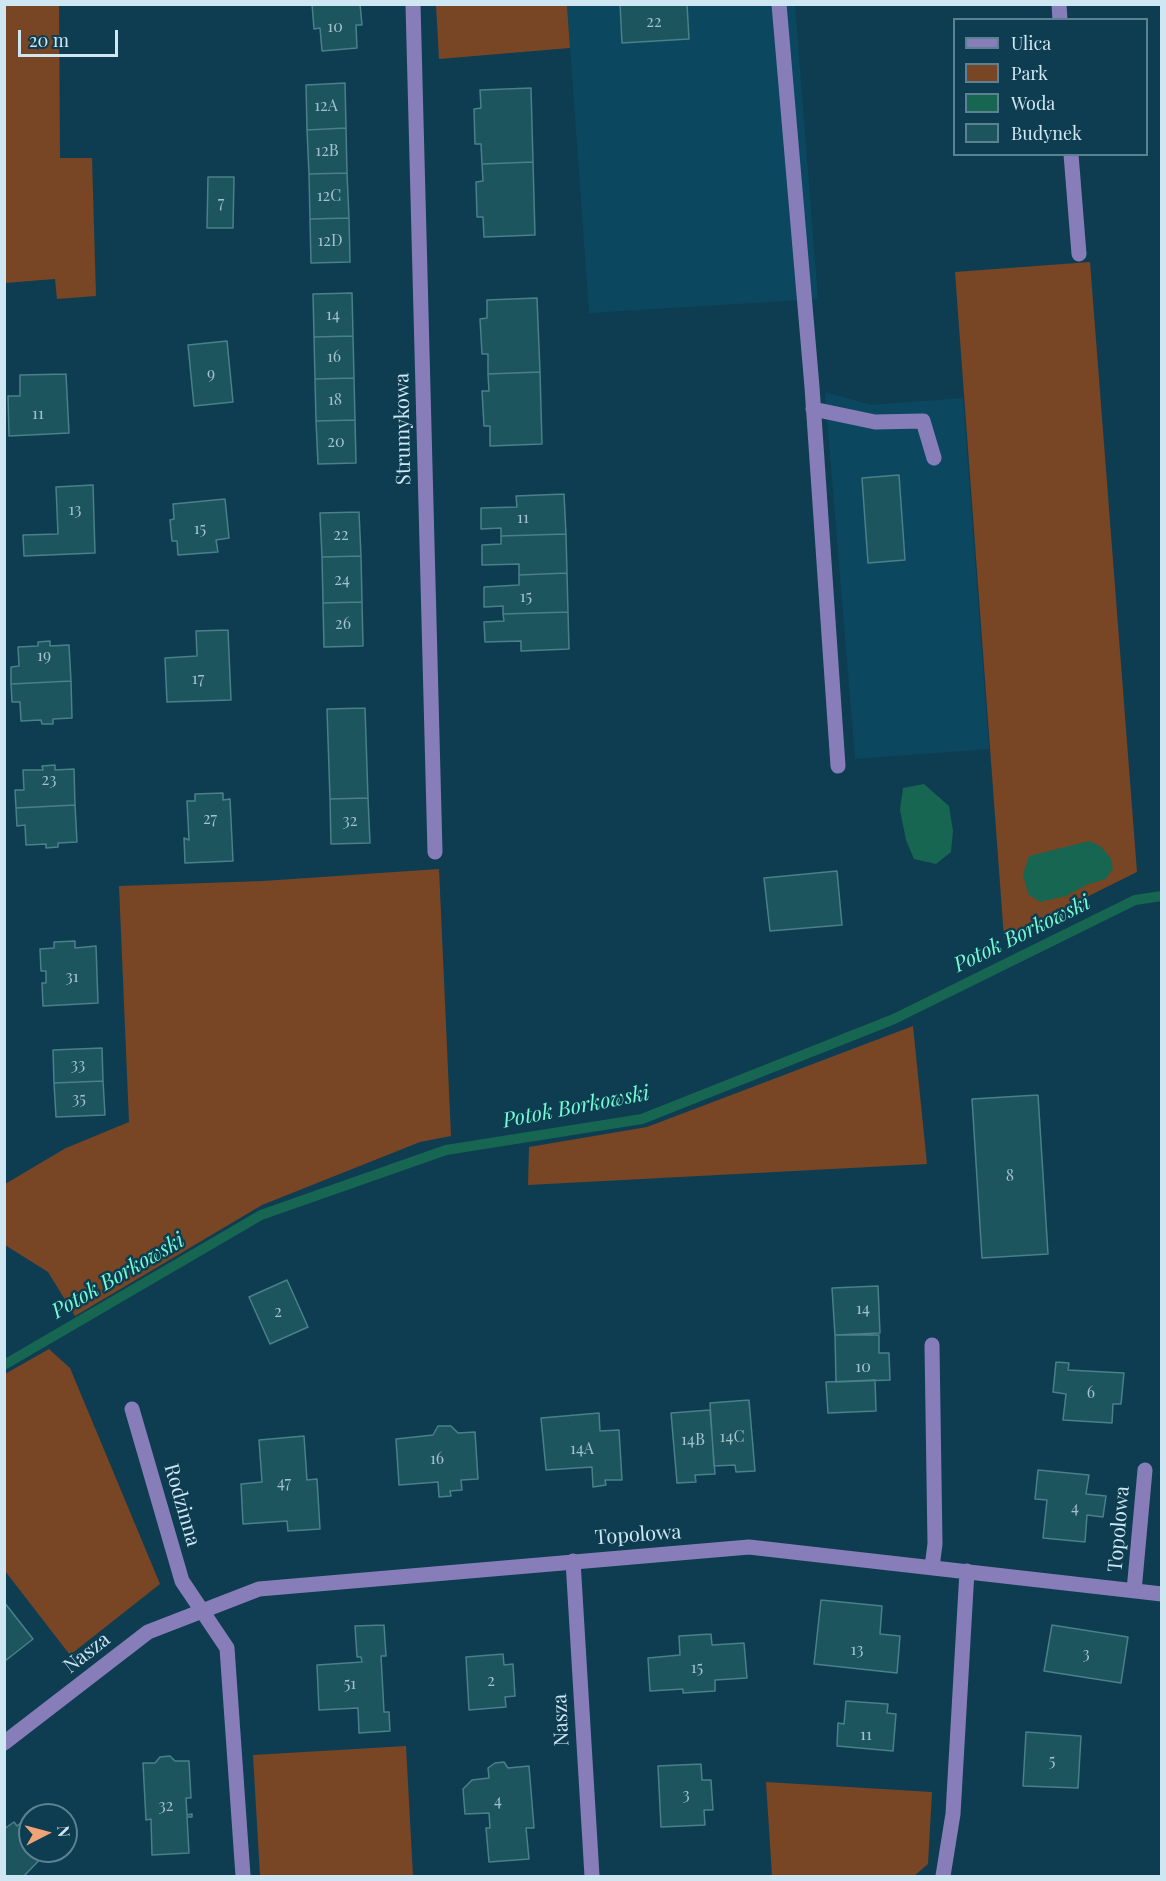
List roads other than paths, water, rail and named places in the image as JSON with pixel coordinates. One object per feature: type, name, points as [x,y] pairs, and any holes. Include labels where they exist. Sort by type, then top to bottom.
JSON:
[{"type":"street","name":"Strumykowa","points":[[413,4],[435,852]]},
{"type":"street","points":[[779,4],[813,409],[837,766]]},
{"type":"street","points":[[1071,156],[1079,254]]},
{"type":"street","points":[[813,409],[875,422],[923,421],[934,458]]},
{"type":"street","points":[[932,1345],[935,1544],[932,1567]]},
{"type":"street","name":"Rodzinna","points":[[132,1409],[182,1581],[202,1609]]},
{"type":"street","name":"Topolowa","points":[[1134,1592],[1145,1470]]},
{"type":"street","name":"Topolowa","points":[[346,1581],[749,1547],[1161,1594]]},
{"type":"street","name":"Nasza","points":[[573,1561],[592,1876]]},
{"type":"street","points":[[943,1876],[953,1814],[967,1571]]},
{"type":"street","name":"Nasza","points":[[4,1743],[148,1632],[260,1588],[346,1581]]},
{"type":"street","points":[[202,1609],[227,1648],[243,1876]]},
{"type":"water","points":[[924,784],[949,806],[953,831],[951,852],[936,864],[914,859],[906,840],[900,810],[903,788]]},
{"type":"water","points":[[1089,841],[1100,846],[1110,857],[1113,868],[1106,879],[1086,885],[1066,896],[1040,902],[1028,894],[1023,875],[1029,856]]},
{"type":"waterway","name":"Potok Borkowski","points":[[4,1365],[261,1215],[446,1150],[642,1119],[894,1019],[1135,900],[1162,896]]}]
